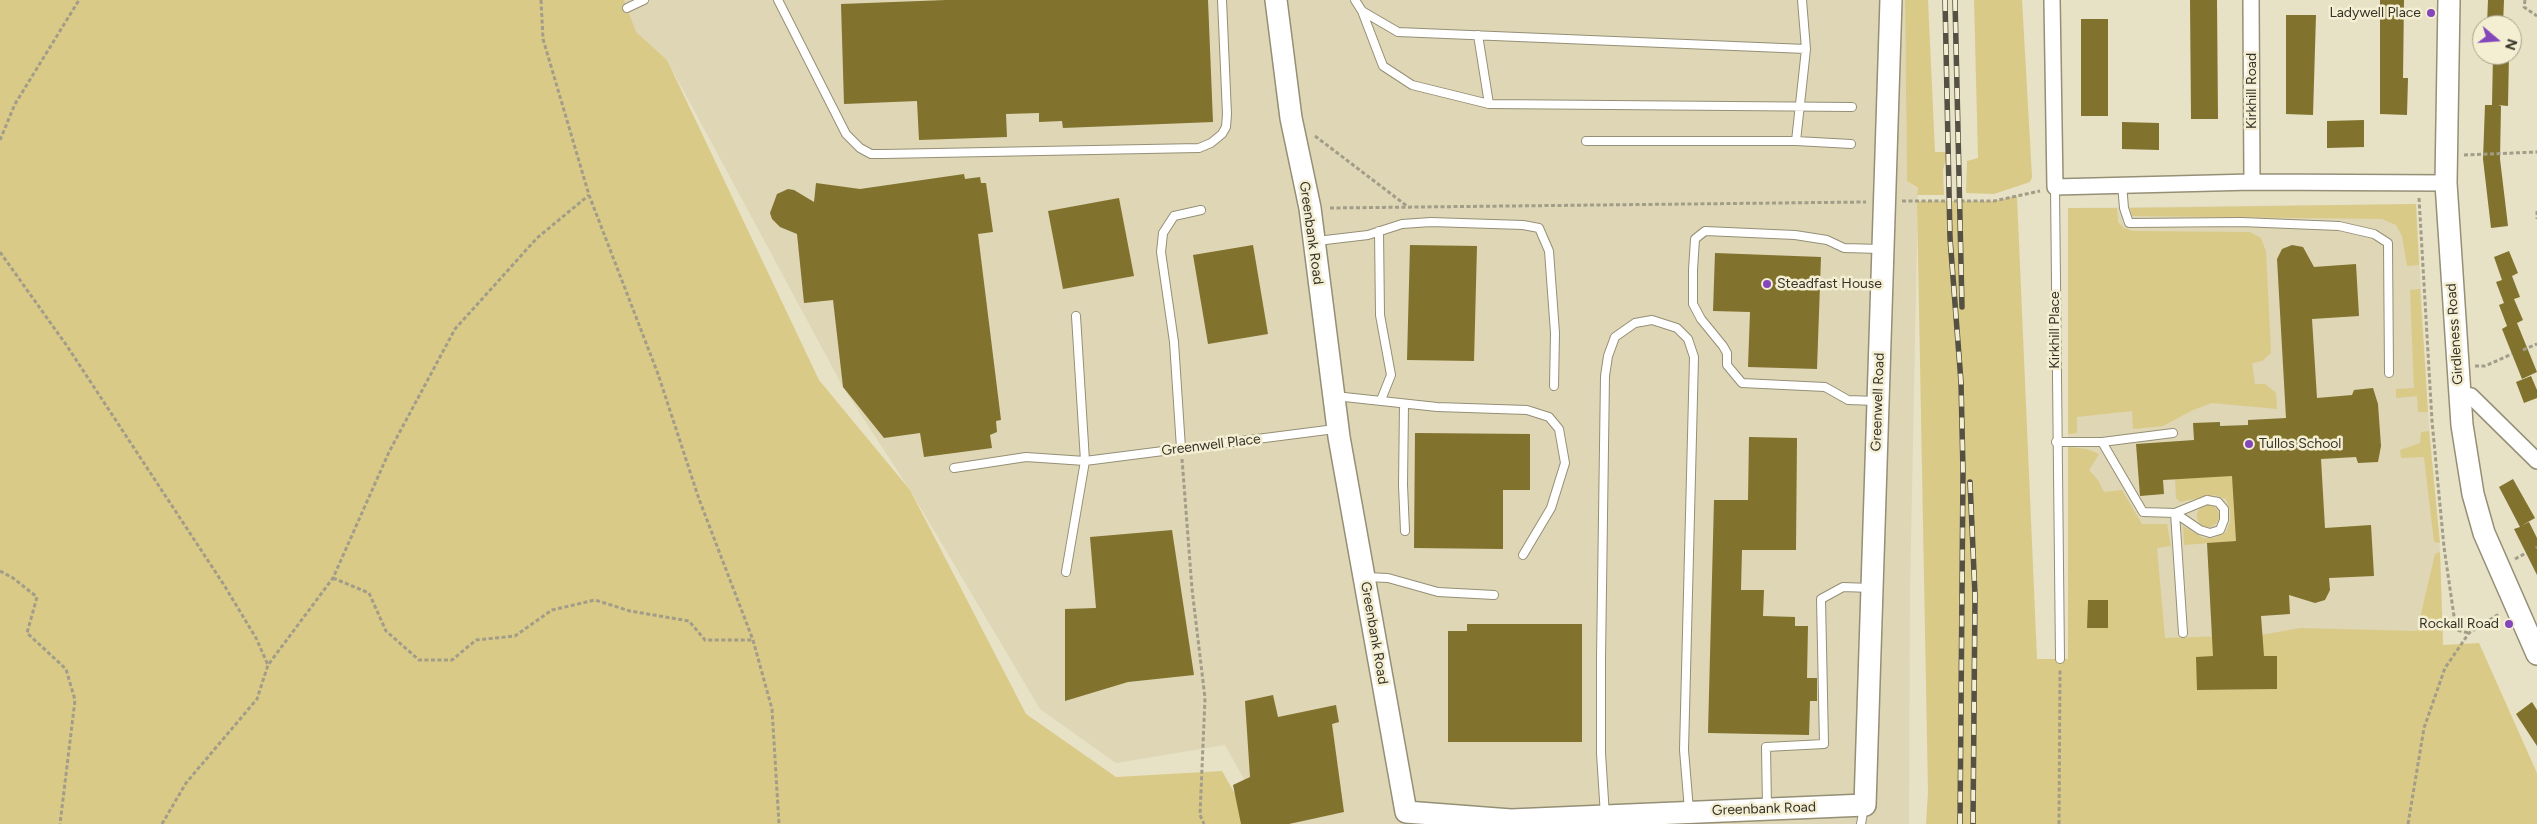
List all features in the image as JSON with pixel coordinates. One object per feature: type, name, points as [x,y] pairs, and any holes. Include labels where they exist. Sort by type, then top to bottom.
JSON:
[{"type":"street","name":"Greenbank Road","points":[[1276,0],[1291,118],[1310,208],[1337,428],[1406,815],[1511,820],[1615,818],[1690,812],[1767,809],[1863,814]]},
{"type":"street","name":"Greenwell Road","points":[[1863,814],[1891,0]]},
{"type":"street","name":"Kirkhill Place","points":[[2052,0],[2055,186]]},
{"type":"street","name":"Kirkhill Road","points":[[2251,0],[2252,182]]},
{"type":"street","name":"Girdleness Road","points":[[2449,0],[2446,183],[2459,394],[2473,494],[2484,533],[2537,654]]},
{"type":"street","points":[[2055,186],[2252,182],[2446,183]]},
{"type":"street","points":[[2459,394],[2471,396],[2537,461]]},
{"type":"lane","points":[[626,8],[644,0]]},
{"type":"lane","points":[[778,0],[846,134],[860,148],[872,154],[883,154],[1198,148],[1212,143],[1222,134],[1226,127],[1227,114],[1222,0]]},
{"type":"lane","points":[[1355,0],[1362,11],[1383,66],[1412,85],[1489,104],[1852,107]]},
{"type":"lane","points":[[1796,141],[1806,49],[1802,0]]},
{"type":"lane","points":[[1362,11],[1398,32],[1806,49]]},
{"type":"lane","points":[[1478,35],[1489,104]]},
{"type":"lane","points":[[1586,142],[1796,141],[1851,144]]},
{"type":"lane","points":[[2122,184],[2124,208],[2129,223],[2241,222],[2339,226],[2374,234],[2388,244],[2389,373]]},
{"type":"lane","name":"Kirkhill Place","points":[[2055,186],[2056,442],[2060,659]]},
{"type":"lane","points":[[1181,448],[1174,342],[1161,252],[1163,233],[1174,216],[1201,210]]},
{"type":"lane","points":[[1314,241],[1379,231],[1402,224],[1431,222],[1523,225],[1539,228],[1549,251],[1555,333],[1554,386]]},
{"type":"lane","points":[[1379,231],[1380,315],[1391,375],[1380,400]]},
{"type":"lane","points":[[1878,401],[1848,400],[1825,387],[1742,383],[1727,365],[1727,353],[1723,346],[1701,319],[1693,304],[1693,270],[1695,239],[1704,231],[1795,235],[1828,240],[1844,248],[1883,249]]},
{"type":"lane","points":[[1066,572],[1085,461],[1076,316]]},
{"type":"lane","points":[[1615,818],[1600,753],[1605,376],[1608,356],[1615,337],[1635,323],[1652,320],[1677,328],[1688,339],[1694,357],[1684,750],[1690,812]]},
{"type":"lane","points":[[1333,396],[1404,404],[1527,410],[1549,417],[1559,429],[1564,463],[1551,508],[1523,555]]},
{"type":"lane","points":[[1404,404],[1403,486],[1405,531]]},
{"type":"lane","name":"Greenwell Place","points":[[954,468],[1026,457],[1085,461],[1337,428]]},
{"type":"lane","points":[[2056,442],[2102,442],[2173,433]]},
{"type":"lane","points":[[2102,442],[2143,512],[2175,513],[2207,500],[2218,502],[2224,509],[2224,520],[2220,530],[2210,534],[2200,530],[2175,513]]},
{"type":"lane","points":[[2175,513],[2183,633]]},
{"type":"lane","points":[[1364,577],[1388,578],[1438,592],[1494,595]]},
{"type":"lane","points":[[1767,809],[1766,747],[1824,744],[1821,599],[1843,588],[1872,588]]},
{"type":"path","points":[[0,140],[15,104],[79,0]]},
{"type":"path","points":[[541,0],[543,39],[588,196],[658,374],[699,499],[753,640],[772,709],[779,824]]},
{"type":"path","points":[[2525,0],[2524,7],[2537,16]]},
{"type":"path","points":[[1291,118],[1408,207]]},
{"type":"path","points":[[2446,155],[2537,152]]},
{"type":"path","points":[[2418,182],[2432,421],[2444,547],[2456,630],[2469,633]]},
{"type":"path","points":[[1310,208],[1994,201],[2055,186]]},
{"type":"path","points":[[162,824],[186,783],[257,699],[268,665],[333,578],[389,452],[455,329],[537,238],[588,196]]},
{"type":"path","points":[[2537,211],[2537,219]]},
{"type":"path","points":[[0,252],[72,354],[224,585],[256,638],[268,665]]},
{"type":"path","points":[[2523,350],[2537,344]]},
{"type":"path","points":[[2457,368],[2485,366],[2512,354]]},
{"type":"path","points":[[1181,448],[1192,589],[1205,698],[1200,815],[1204,824]]},
{"type":"path","points":[[0,571],[13,578],[37,597],[27,633],[66,669],[75,700],[60,824]]},
{"type":"path","points":[[333,578],[369,593],[386,631],[419,660],[452,660],[476,640],[515,636],[552,610],[595,600],[630,611],[689,621],[705,640],[753,640]]},
{"type":"path","points":[[2408,824],[2423,735],[2429,711],[2445,668],[2469,633],[2514,605]]},
{"type":"path","points":[[2059,824],[2060,659]]},
{"type":"shaded area","points":[[0,0],[624,0],[636,32],[667,60],[819,380],[910,490],[1026,714],[1116,777],[1222,771],[1252,824],[0,824]]},
{"type":"shaded area","points":[[624,0],[1905,0],[1907,181],[1918,189],[1910,591],[1909,824],[1269,824],[1225,745],[1116,763],[1040,709],[910,490],[843,387],[667,60],[635,32]]},
{"type":"shaded area","points":[[1905,0],[1928,0],[1935,152],[1948,152],[1943,170],[1944,195],[1917,195],[1918,188],[1907,181]]},
{"type":"shaded area","points":[[1974,0],[2022,0],[2032,177],[2030,182],[1994,194],[1966,193],[1967,161],[1978,158]]},
{"type":"shaded area","points":[[2017,196],[2037,659],[2068,659],[2068,447],[2087,449],[2099,454],[2089,470],[2098,480],[2104,492],[2122,490],[2142,524],[2167,524],[2171,546],[2157,548],[2165,638],[2261,635],[2300,628],[2417,631],[2435,554],[2440,552],[2443,645],[2479,643],[2537,773],[2537,824],[1926,824],[1928,792],[1917,201],[1994,201]],"holes":[[[2277,656],[2277,689],[2197,690],[2197,657]]]},
{"type":"shaded area","name":"Tullos School","points":[[2416,204],[2428,412],[2440,552],[2443,645],[2277,656],[2277,689],[2197,690],[2196,657],[2068,659],[2068,208]]},
{"type":"shaded area","points":[[2416,204],[2419,265],[2407,266],[2402,236],[2396,225],[2382,219],[2132,216],[2130,208]]},
{"type":"shaded area","points":[[2068,208],[2117,208],[2118,222],[2124,228],[2133,231],[2250,232],[2261,238],[2266,252],[2271,353],[2262,361],[2252,363],[2255,384],[2265,384],[2276,393],[2277,409],[2212,403],[2193,410],[2163,426],[2133,429],[2132,411],[2077,417],[2077,433],[2068,434]]},
{"type":"shaded area","points":[[2420,289],[2428,412],[2418,412],[2417,396],[2396,398],[2396,389],[2414,388],[2410,290]]},
{"type":"shaded area","points":[[2429,431],[2440,543],[2434,542],[2424,457],[2401,458],[2400,450],[2420,443],[2421,432]]},
{"type":"shaded area","points":[[2291,472],[2236,541],[2184,545],[2183,526],[2203,538],[2215,538],[2226,532],[2230,522],[2230,510],[2226,499],[2214,495],[2180,502],[2176,498],[2175,479]]},
{"type":"shaded area","points":[[2208,505],[2216,508],[2219,516],[2216,524],[2208,527],[2200,524],[2197,516],[2200,508]]},
{"type":"building","points":[[946,0],[1208,0],[1213,122],[1063,128],[1062,121],[1039,122],[1039,113],[1006,114],[1007,137],[919,140],[917,101],[844,104],[841,4]]},
{"type":"building","points":[[2190,0],[2217,0],[2218,119],[2191,119]]},
{"type":"building","points":[[2380,0],[2404,0],[2403,78],[2408,78],[2407,115],[2380,114]]},
{"type":"building","points":[[2488,0],[2504,0],[2503,15],[2487,15]]},
{"type":"building","points":[[2286,15],[2316,15],[2313,115],[2286,114]]},
{"type":"building","points":[[2081,19],[2108,19],[2108,116],[2081,116]]},
{"type":"building","points":[[2493,65],[2509,65],[2508,106],[2498,105],[2501,106],[2500,159],[2508,226],[2491,228],[2483,159],[2485,105],[2492,105]]},
{"type":"building","points":[[2364,120],[2364,147],[2327,148],[2327,121]]},
{"type":"building","points":[[2122,122],[2159,123],[2159,150],[2122,149]]},
{"type":"building","points":[[964,174],[965,179],[980,177],[981,183],[986,183],[993,232],[978,234],[1001,420],[996,421],[997,432],[990,435],[992,448],[924,457],[920,433],[884,438],[843,387],[833,300],[804,303],[797,234],[780,227],[772,219],[770,213],[777,194],[788,189],[794,190],[814,202],[816,183],[860,189]]},
{"type":"building","points":[[1119,198],[1134,276],[1063,289],[1048,211]]},
{"type":"building","points":[[1253,245],[1268,334],[1208,344],[1193,255]]},
{"type":"building","points":[[1410,245],[1477,246],[1474,361],[1407,360]]},
{"type":"building","points":[[2292,245],[2303,247],[2314,267],[2356,264],[2359,316],[2312,319],[2317,398],[2352,395],[2354,390],[2373,388],[2378,404],[2381,446],[2378,462],[2358,463],[2356,457],[2321,459],[2325,528],[2371,525],[2374,576],[2329,578],[2330,590],[2325,600],[2315,603],[2289,595],[2290,614],[2261,616],[2264,656],[2277,656],[2277,689],[2197,690],[2196,657],[2213,656],[2207,543],[2236,541],[2232,476],[2163,480],[2164,494],[2140,496],[2136,444],[2194,440],[2193,423],[2220,422],[2220,426],[2248,425],[2248,420],[2286,418],[2277,259],[2282,249]]},
{"type":"building","points":[[2509,251],[2518,273],[2512,276],[2520,297],[2514,299],[2523,320],[2517,323],[2537,372],[2522,379],[2502,329],[2507,326],[2499,305],[2504,303],[2496,282],[2502,280],[2494,257]]},
{"type":"building","name":"Steadfast House","points":[[1715,253],[1821,257],[1817,369],[1748,367],[1750,312],[1713,311]]},
{"type":"building","points":[[2531,376],[2537,390],[2537,398],[2524,403],[2516,382]]},
{"type":"building","points":[[1415,433],[1530,434],[1530,490],[1503,490],[1503,549],[1414,548]]},
{"type":"building","points":[[1749,437],[1797,438],[1796,550],[1742,550],[1741,590],[1764,590],[1763,616],[1795,617],[1795,626],[1808,626],[1807,678],[1817,678],[1817,701],[1810,701],[1809,735],[1708,733],[1714,500],[1748,500]]},
{"type":"building","points":[[2513,479],[2535,518],[2521,526],[2529,522],[2537,538],[2537,575],[2514,529],[2520,527],[2499,487]]},
{"type":"building","points":[[1172,530],[1194,675],[1128,682],[1065,701],[1065,609],[1096,608],[1090,537]]},
{"type":"building","points":[[2088,600],[2108,600],[2108,628],[2087,628]]},
{"type":"building","points":[[1467,624],[1582,624],[1582,742],[1448,742],[1448,631],[1467,631]]},
{"type":"building","points":[[1273,695],[1278,717],[1336,705],[1339,722],[1332,724],[1344,812],[1289,824],[1241,824],[1233,785],[1250,777],[1245,701]]},
{"type":"building","points":[[2532,702],[2537,710],[2537,746],[2516,714]]},
{"type":"railway","points":[[1945,0],[1950,238],[1961,382],[1963,471],[1960,824]]},
{"type":"railway","points":[[1955,0],[1962,307]]},
{"type":"railway","points":[[1970,482],[1975,595],[1973,824]]},
{"type":"place","name":"Ladywell Place","points":[[2431,13]]},
{"type":"place","name":"Steadfast House","points":[[1767,284]]},
{"type":"place","name":"Tullos School","points":[[2249,444]]},
{"type":"place","name":"Rockall Road","points":[[2509,624]]}]
